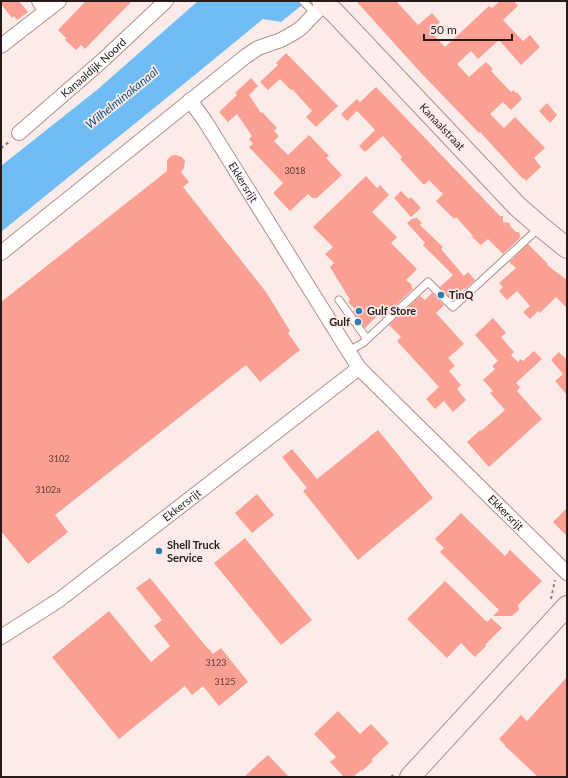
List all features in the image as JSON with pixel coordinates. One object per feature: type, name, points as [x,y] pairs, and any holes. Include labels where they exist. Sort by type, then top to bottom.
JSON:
[{"type":"street","points":[[1,46],[42,6],[59,1]]},
{"type":"street","name":"Kanaaldijk Noord","points":[[19,133],[103,60],[166,1]]},
{"type":"street","points":[[1,253],[190,100],[252,52],[258,48],[281,40],[302,27],[316,4]]},
{"type":"street","name":"Kanaalstraat","points":[[316,4],[335,13],[517,206],[567,248]]},
{"type":"street","name":"Ekkersrijt","points":[[190,100],[205,121],[358,368],[567,573]]},
{"type":"street","name":"Ekkersrijt","points":[[1,637],[59,600],[358,368]]},
{"type":"street","points":[[410,777],[567,606]]},
{"type":"lane","points":[[348,352],[363,343],[428,282],[453,307],[541,227]]},
{"type":"lane","points":[[339,300],[367,339]]},
{"type":"water","name":"Wilhelminakanaal","points":[[198,1],[307,1],[281,22],[263,19],[1,232],[1,166],[98,89]]},
{"type":"building","points":[[1,1],[19,1],[28,12],[17,20],[14,16],[12,18],[1,4]]},
{"type":"building","points":[[86,1],[132,1],[85,49],[81,45],[76,50],[65,40],[66,38],[58,30]]},
{"type":"building","points":[[356,1],[396,1],[418,25],[432,13],[440,22],[430,31],[445,47],[489,6],[492,8],[500,1],[514,1],[518,6],[503,20],[523,41],[530,35],[540,47],[521,65],[499,40],[478,59],[471,51],[457,64],[469,77],[486,62],[493,69],[491,71],[511,92],[513,90],[516,93],[517,92],[522,99],[511,110],[503,102],[490,114],[504,128],[515,117],[545,148],[534,158],[541,167],[526,181],[524,178],[523,179],[480,132],[479,133],[421,73]]},
{"type":"building","points":[[286,53],[338,106],[316,127],[306,117],[312,111],[292,89],[291,90],[280,79],[268,90],[260,82],[278,65],[276,63]]},
{"type":"building","points":[[251,78],[258,86],[249,95],[261,113],[262,112],[277,128],[274,131],[279,136],[274,141],[288,155],[309,135],[329,156],[326,158],[342,175],[317,198],[312,198],[308,194],[290,211],[273,193],[283,183],[249,147],[253,144],[249,139],[252,136],[237,114],[228,122],[219,112],[237,95],[235,93]]},
{"type":"building","points":[[376,87],[500,216],[503,216],[503,222],[510,223],[510,226],[516,232],[519,232],[521,237],[503,254],[488,239],[481,245],[472,237],[473,236],[456,217],[454,219],[436,201],[443,194],[429,180],[424,185],[400,159],[402,157],[383,136],[365,152],[359,146],[375,130],[357,111],[347,121],[341,114],[357,99],[360,102]]},
{"type":"building","points":[[547,103],[557,115],[550,123],[539,111]]},
{"type":"building","points":[[174,155],[182,157],[185,161],[184,168],[181,172],[189,182],[183,187],[266,292],[290,331],[288,333],[300,350],[260,382],[246,365],[55,515],[68,532],[28,564],[1,531],[1,302],[167,171],[167,160]]},
{"type":"building","points":[[366,176],[377,188],[380,185],[389,195],[372,212],[397,237],[391,243],[417,269],[406,280],[412,285],[411,286],[413,289],[382,318],[378,315],[365,328],[353,311],[355,309],[348,302],[350,300],[330,267],[334,263],[325,254],[333,247],[313,227]]},
{"type":"building","points":[[401,191],[409,199],[411,197],[421,208],[411,217],[394,198]]},
{"type":"building","points":[[416,217],[422,223],[420,225],[443,247],[441,249],[464,276],[468,272],[475,280],[452,299],[440,287],[453,275],[423,245],[425,243],[407,223]]},
{"type":"building","points":[[528,244],[548,264],[547,265],[567,280],[567,308],[556,297],[540,313],[538,311],[530,319],[523,312],[530,306],[517,291],[507,300],[499,291],[503,287],[499,283],[516,268],[509,262]]},
{"type":"building","points":[[432,293],[444,305],[436,313],[464,344],[448,358],[455,366],[449,371],[461,385],[457,389],[466,400],[453,412],[444,401],[435,409],[426,399],[439,387],[397,341],[401,337],[389,325],[420,296],[425,300]]},
{"type":"building","points":[[493,318],[506,333],[501,337],[514,352],[511,355],[518,362],[521,359],[523,361],[534,351],[542,359],[516,383],[520,387],[517,391],[542,419],[489,467],[467,442],[505,410],[490,393],[493,391],[483,380],[495,369],[492,366],[498,361],[475,335]]},
{"type":"building","points":[[559,352],[567,360],[567,395],[555,381],[563,374],[551,360]]},
{"type":"building","points":[[378,430],[433,498],[358,560],[303,491],[307,488],[282,457],[292,449],[317,479]]},
{"type":"building","points":[[257,494],[274,515],[252,533],[235,513]]},
{"type":"building","points":[[567,508],[567,536],[553,522]]},
{"type":"building","points":[[461,513],[505,556],[510,550],[542,581],[518,605],[519,610],[512,616],[493,616],[499,610],[440,552],[444,548],[435,539]]},
{"type":"building","points":[[245,538],[312,620],[281,645],[214,563]]},
{"type":"building","points":[[150,578],[208,649],[213,654],[221,648],[248,682],[219,706],[203,686],[192,695],[185,686],[119,739],[52,657],[109,611],[151,662],[170,646],[154,626],[162,620],[136,588]]},
{"type":"building","points":[[445,581],[487,622],[491,618],[502,628],[475,657],[461,643],[447,658],[407,619]]},
{"type":"building","points":[[567,677],[567,777],[538,777],[499,739],[521,715],[527,721]]},
{"type":"building","points":[[338,711],[360,734],[371,724],[389,743],[371,760],[373,761],[353,777],[344,777],[330,762],[336,757],[314,734]]},
{"type":"building","points":[[268,755],[289,777],[244,777],[260,762]]},
{"type":"place","name":"TinQ","points":[[441,295]]},
{"type":"place","name":"Gulf Store","points":[[359,311]]},
{"type":"place","name":"Gulf","points":[[358,322]]},
{"type":"place","name":"Shell Truck Service","points":[[159,551]]}]
